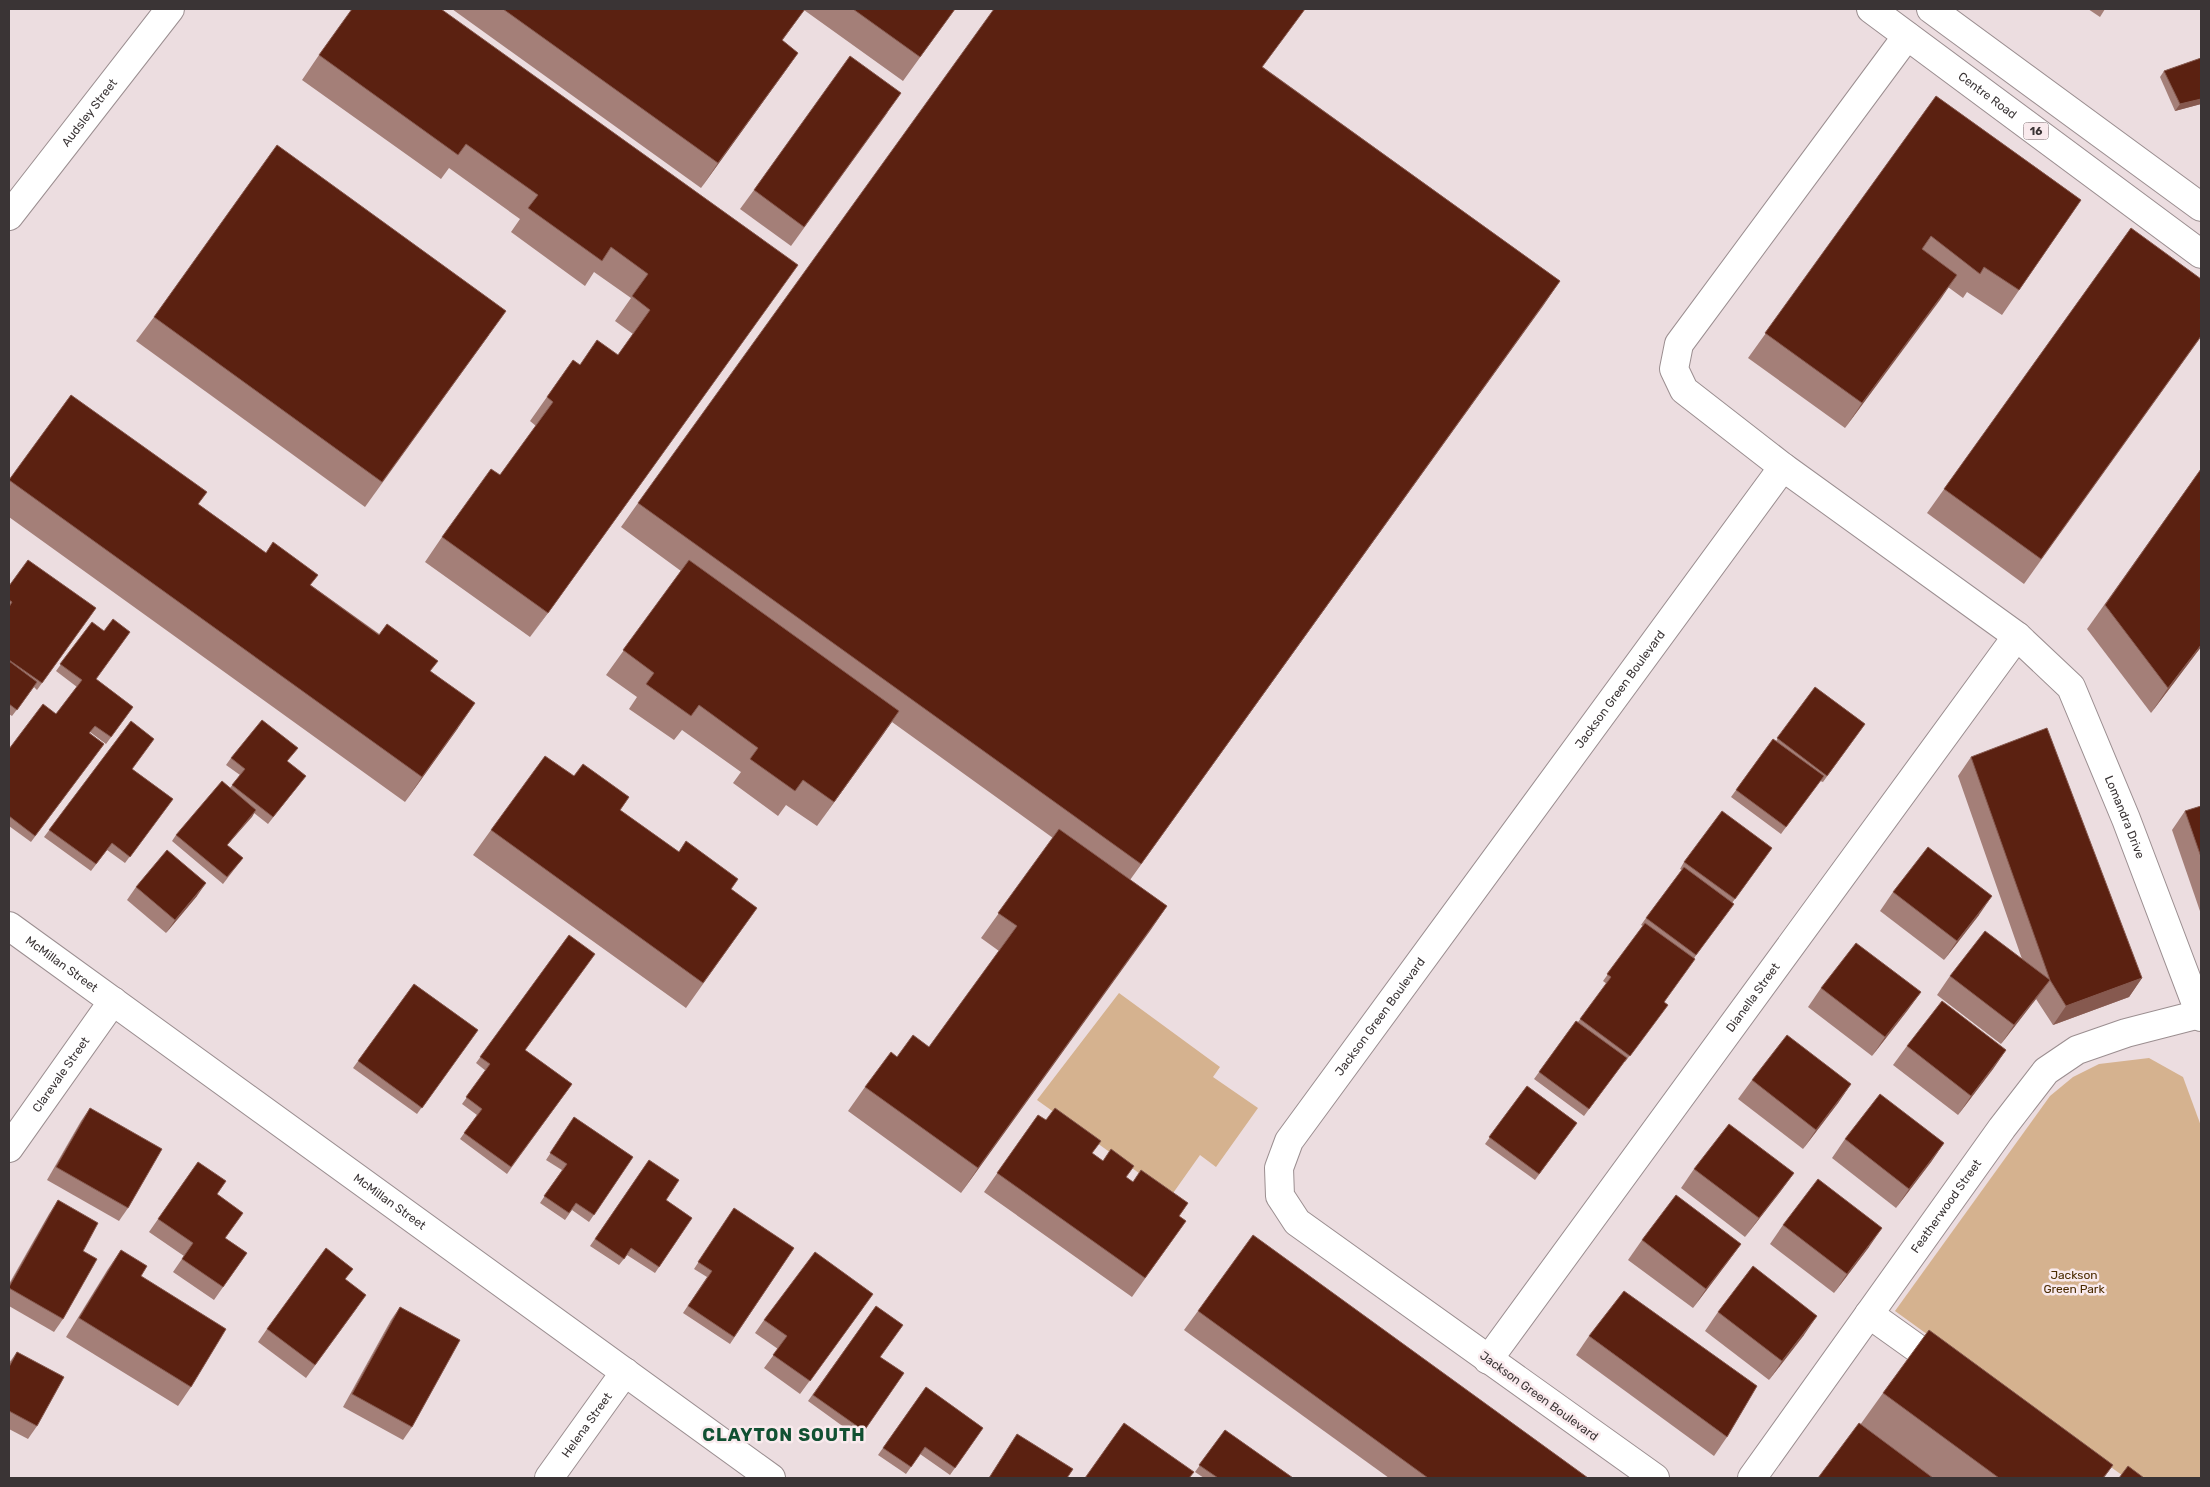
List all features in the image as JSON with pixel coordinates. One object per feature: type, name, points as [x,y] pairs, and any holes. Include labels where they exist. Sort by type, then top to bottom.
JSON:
[{"type":"street","name":"Audsley Street","points":[[9,216],[170,9]]},
{"type":"street","name":"Centre Road","points":[[1870,9],[2201,254]]},
{"type":"street","points":[[1931,9],[2201,206]]},
{"type":"street","name":"Lomandra Drive","points":[[1907,36],[1679,344],[1674,369],[1684,390],[1783,467],[2016,636],[2071,687],[2126,819],[2201,1016]]},
{"type":"street","name":"Jackson Green Boulevard","points":[[1655,1478],[1297,1222],[1280,1196],[1279,1168],[1290,1141],[1783,467]]},
{"type":"street","name":"Dianella Street","points":[[1488,1360],[2016,636]]},
{"type":"street","name":"McMillan Street","points":[[9,926],[771,1478]]},
{"type":"street","name":"Clarevale Street","points":[[9,1148],[113,1002]]},
{"type":"street","name":"Featherwood Street","points":[[1752,1478],[2002,1128],[2046,1071],[2077,1050],[2126,1033],[2201,1016]]},
{"type":"street","points":[[1870,1314],[1967,1384]]},
{"type":"street","name":"Helena Street","points":[[549,1478],[625,1372]]},
{"type":"green space","points":[[1119,993],[1220,1067],[1213,1077],[1258,1108],[1216,1167],[1200,1155],[1171,1196],[1037,1100]]},
{"type":"green space","name":"Jackson Green Park","points":[[2149,1058],[2183,1077],[2201,1126],[2201,1478],[2126,1478],[1895,1311],[2050,1096],[2073,1077],[2099,1064]]},
{"type":"building","points":[[352,9],[441,9],[798,265],[548,613],[442,537],[491,469],[500,475],[553,402],[547,397],[573,360],[580,365],[597,340],[618,355],[650,310],[632,296],[648,274],[611,247],[602,261],[528,208],[538,195],[466,144],[458,155],[319,55]]},
{"type":"building","points":[[503,9],[805,9],[782,40],[798,53],[718,163]]},
{"type":"building","points":[[853,9],[955,9],[920,57]]},
{"type":"building","points":[[994,9],[1305,9],[1262,67],[1560,281],[1141,864],[638,503]]},
{"type":"building","points":[[850,56],[901,93],[804,227],[754,190]]},
{"type":"building","points":[[2201,58],[2201,99],[2180,104],[2164,71]]},
{"type":"building","points":[[1936,96],[2081,200],[2019,290],[1984,267],[1980,274],[1931,236],[1922,249],[1957,275],[1862,403],[1765,333]]},
{"type":"building","points":[[277,145],[506,311],[382,482],[154,317]]},
{"type":"building","points":[[2131,228],[2201,279],[2201,336],[2041,559],[1944,489]]},
{"type":"building","points":[[71,395],[207,492],[198,504],[266,553],[273,542],[318,575],[310,585],[379,635],[387,624],[438,661],[430,671],[475,703],[422,777],[9,480]]},
{"type":"building","points":[[2201,469],[2201,645],[2168,688],[2105,605]]},
{"type":"building","points":[[28,560],[96,608],[42,683],[9,660],[9,607],[12,602],[9,600],[9,586]]},
{"type":"building","points":[[689,560],[899,711],[834,802],[803,780],[795,791],[750,759],[758,748],[699,705],[691,716],[646,684],[654,673],[623,650]]},
{"type":"building","points":[[113,619],[130,632],[96,679],[133,707],[111,737],[95,726],[89,733],[104,744],[35,836],[9,816],[9,749],[43,704],[56,714],[82,680],[60,664],[92,622],[104,631]]},
{"type":"building","points":[[9,661],[37,682],[17,710],[9,704]]},
{"type":"building","points":[[1815,687],[1865,724],[1827,776],[1777,738]]},
{"type":"building","points":[[262,720],[298,748],[287,761],[306,776],[273,817],[232,785],[245,769],[231,758]]},
{"type":"building","points":[[131,721],[154,739],[132,769],[173,799],[130,857],[112,843],[96,864],[49,830]]},
{"type":"building","points":[[2047,728],[2142,978],[2066,1006],[2050,980],[1971,757]]},
{"type":"building","points":[[1773,739],[1824,776],[1786,827],[1736,790]]},
{"type":"building","points":[[545,756],[574,776],[583,764],[629,797],[620,810],[679,852],[686,841],[738,879],[731,889],[757,908],[703,983],[491,830]]},
{"type":"building","points":[[222,781],[256,810],[227,845],[243,858],[227,877],[176,835]]},
{"type":"building","points":[[2201,806],[2201,857],[2185,811]]},
{"type":"building","points":[[1722,811],[1772,848],[1735,899],[1684,862]]},
{"type":"building","points":[[1059,829],[1167,906],[978,1168],[865,1087],[891,1052],[897,1057],[913,1035],[929,1047],[1017,926],[998,913]]},
{"type":"building","points":[[1928,847],[1992,896],[1957,941],[1893,892]]},
{"type":"building","points":[[167,850],[206,883],[175,920],[136,887]]},
{"type":"building","points":[[1684,867],[1734,904],[1696,955],[1646,918]]},
{"type":"building","points":[[1645,923],[1695,959],[1664,1002],[1668,1005],[1630,1056],[1580,1019],[1611,977],[1607,974]]},
{"type":"building","points":[[1985,931],[2050,980],[2014,1025],[1950,976]]},
{"type":"building","points":[[569,935],[595,954],[525,1050],[572,1084],[511,1167],[464,1133],[482,1109],[466,1097],[490,1064],[480,1057]]},
{"type":"building","points":[[1856,943],[1921,992],[1885,1037],[1821,988]]},
{"type":"building","points":[[414,984],[478,1030],[422,1108],[358,1061]]},
{"type":"building","points":[[1942,1001],[2006,1050],[1971,1096],[1907,1046]]},
{"type":"building","points":[[1576,1021],[1627,1058],[1589,1109],[1539,1072]]},
{"type":"building","points":[[1787,1035],[1851,1084],[1816,1130],[1752,1080]]},
{"type":"building","points":[[1527,1086],[1577,1123],[1539,1174],[1489,1137]]},
{"type":"building","points":[[1880,1094],[1944,1143],[1909,1189],[1845,1139]]},
{"type":"building","points":[[90,1108],[162,1149],[128,1208],[56,1167]]},
{"type":"building","points":[[1055,1108],[1101,1141],[1092,1153],[1103,1161],[1111,1149],[1134,1166],[1126,1177],[1133,1182],[1141,1170],[1188,1203],[1179,1216],[1186,1221],[1145,1278],[997,1173],[1038,1115],[1046,1120]]},
{"type":"building","points":[[574,1117],[633,1157],[594,1215],[576,1203],[569,1213],[544,1196],[567,1164],[550,1153]]},
{"type":"building","points":[[1729,1124],[1794,1173],[1759,1218],[1694,1169]]},
{"type":"building","points":[[649,1160],[679,1180],[666,1200],[692,1218],[659,1267],[631,1248],[624,1259],[595,1239]]},
{"type":"building","points":[[198,1162],[226,1181],[217,1194],[243,1213],[225,1238],[247,1253],[223,1287],[182,1259],[193,1243],[158,1219]]},
{"type":"building","points":[[1818,1179],[1882,1228],[1847,1274],[1783,1225]]},
{"type":"building","points":[[1676,1195],[1741,1244],[1706,1289],[1642,1240]]},
{"type":"building","points":[[58,1200],[98,1223],[83,1251],[97,1259],[63,1319],[9,1288]]},
{"type":"building","points":[[734,1208],[794,1248],[734,1337],[688,1306],[712,1271],[698,1262]]},
{"type":"building","points":[[1253,1235],[1588,1478],[1428,1478],[1198,1311]]},
{"type":"building","points":[[326,1248],[353,1269],[345,1279],[366,1295],[315,1365],[267,1329]]},
{"type":"building","points":[[121,1250],[147,1266],[141,1276],[226,1329],[191,1387],[79,1318]]},
{"type":"building","points":[[815,1252],[873,1294],[810,1381],[773,1355],[787,1336],[764,1320]]},
{"type":"building","points":[[1753,1266],[1817,1316],[1782,1361],[1718,1312]]},
{"type":"building","points":[[1624,1291],[1757,1386],[1727,1437],[1589,1336]]},
{"type":"building","points":[[876,1306],[903,1325],[880,1357],[904,1373],[864,1431],[813,1395]]},
{"type":"building","points":[[400,1307],[460,1340],[412,1427],[352,1394]]},
{"type":"building","points":[[1929,1330],[2113,1465],[2103,1478],[1999,1478],[1883,1393]]},
{"type":"building","points":[[17,1352],[64,1377],[37,1426],[9,1411],[9,1367]]},
{"type":"building","points":[[926,1387],[983,1428],[955,1468],[925,1447],[911,1467],[883,1448]]},
{"type":"building","points":[[1124,1423],[1194,1472],[1189,1478],[1085,1478]]},
{"type":"building","points":[[1859,1423],[1933,1478],[1818,1478]]},
{"type":"building","points":[[1225,1430],[1293,1478],[1218,1478],[1199,1465]]},
{"type":"building","points":[[1017,1434],[1073,1469],[1067,1478],[989,1478]]},
{"type":"building","points":[[2128,1466],[2144,1478],[2119,1478]]},
{"type":"district","name":"CLAYTON SOUTH","points":[[784,1435]]}]
